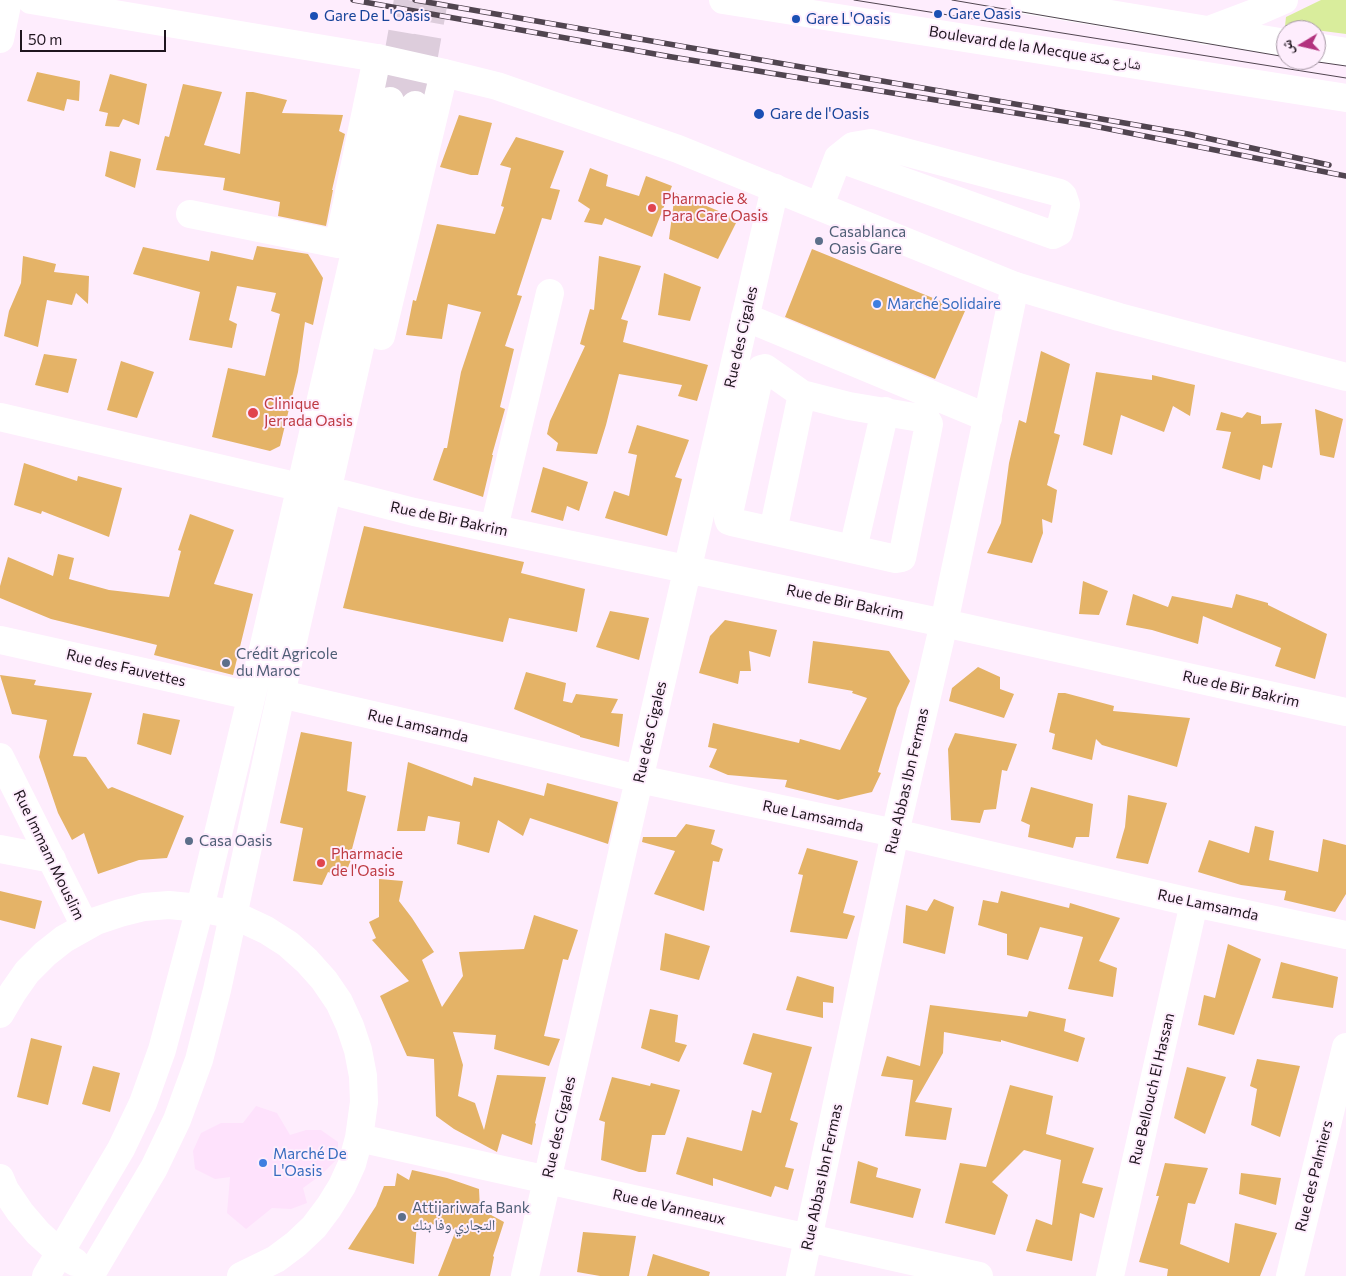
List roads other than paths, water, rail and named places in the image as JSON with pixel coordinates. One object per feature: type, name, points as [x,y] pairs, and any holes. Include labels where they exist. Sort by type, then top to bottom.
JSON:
[{"type":"main road","points":[[0,39],[8,0]]},
{"type":"main road","points":[[31,0],[376,58],[497,86],[678,149],[1015,286],[1119,317],[1346,377]]},
{"type":"main road","name":"Boulevard de la Mecque شارع مكة","points":[[723,0],[1346,98]]},
{"type":"main road","points":[[1025,0],[1276,42]]},
{"type":"main road","points":[[1206,31],[1250,7],[1284,0]]},
{"type":"main road","points":[[1326,49],[1346,52]]},
{"type":"main road","points":[[264,644],[264,615],[268,573],[376,58]]},
{"type":"main road","points":[[298,620],[326,561],[344,494],[444,73]]},
{"type":"main road","points":[[0,1178],[5,1190],[20,1212],[38,1233],[60,1253],[96,1274],[154,1168],[177,1120],[199,1060],[234,915],[298,620],[403,103],[264,644],[200,908],[162,1050],[143,1103],[121,1149],[60,1253],[46,1276]]},
{"type":"main road","points":[[820,206],[838,158],[853,146],[871,143],[1060,193],[1066,204],[1059,232],[1053,235],[838,158]]},
{"type":"main road","name":"Rue des Cigales","points":[[525,1276],[775,188]]},
{"type":"main road","points":[[190,214],[338,244]]},
{"type":"main road","name":"Rue Abbas Ibn Fermas","points":[[800,1276],[810,1238],[895,832],[944,623],[1015,286]]},
{"type":"main road","points":[[494,528],[550,293]]},
{"type":"main road","points":[[745,317],[988,418]]},
{"type":"main road","points":[[765,368],[802,394],[849,406],[885,411],[926,420],[929,424],[902,558],[896,559],[732,522],[728,518],[761,369],[765,368]]},
{"type":"main road","points":[[849,406],[868,368]]},
{"type":"main road","points":[[773,531],[802,394]]},
{"type":"main road","points":[[853,549],[885,411]]},
{"type":"main road","points":[[0,417],[286,484]]},
{"type":"main road","name":"Rue de Bir Bakrim","points":[[344,494],[369,502],[944,623],[1346,712]]},
{"type":"main road","name":"Rue des Fauvettes","points":[[0,640],[251,696]]},
{"type":"main road","name":"Rue Lamsamda","points":[[281,694],[639,779],[895,832],[1194,903],[1346,935]]},
{"type":"main road","name":"Rue Immam Mouslim","points":[[0,758],[85,926]]},
{"type":"main road","points":[[0,849],[52,859]]},
{"type":"main road","name":"Rue Bellouch El Hassan","points":[[1110,1276],[1194,903]]},
{"type":"main road","points":[[0,1014],[27,972],[64,939],[85,926],[120,912],[144,907],[170,905],[200,908],[234,915],[266,930],[288,944],[313,967],[339,1002],[358,1050],[364,1102],[360,1138],[346,1179],[329,1208],[314,1227],[296,1244],[257,1273]]},
{"type":"main road","name":"Rue des Palmiers","points":[[1290,1276],[1346,1047]]},
{"type":"main road","name":"Rue de Vanneaux","points":[[360,1138],[979,1276]]},
{"type":"tunnel","points":[[390,101],[408,0]]},
{"type":"tunnel","points":[[415,105],[434,0]]},
{"type":"tram line","points":[[854,0],[1346,78]]},
{"type":"tram line","points":[[952,0],[1276,55]]},
{"type":"tram line","points":[[1326,63],[1346,66]]},
{"type":"railway","points":[[353,0],[672,57],[1089,125],[1346,176]]},
{"type":"railway","points":[[415,0],[1188,134],[1329,165]]},
{"type":"place","name":"Gare Oasis","points":[[938,14]]},
{"type":"place","name":"Gare De L'Oasis","points":[[314,16]]},
{"type":"place","name":"Gare L'Oasis","points":[[796,19]]},
{"type":"place","name":"Gare de l'Oasis","points":[[759,114]]},
{"type":"place","name":"Pharmacie & Para Care Oasis","points":[[652,208]]},
{"type":"place","name":"Casablanca Oasis Gare","points":[[819,241]]},
{"type":"place","name":"Marché Solidaire","points":[[877,304]]},
{"type":"place","name":"Clinique Jerrada Oasis","points":[[253,413]]},
{"type":"place","name":"Crédit Agricole du Maroc","points":[[226,663]]},
{"type":"place","name":"Casa Oasis","points":[[189,841]]},
{"type":"place","name":"Pharmacie de l'Oasis","points":[[321,863]]},
{"type":"place","name":"Marché De L'Oasis","points":[[263,1163]]},
{"type":"place","name":"Attijariwafa Bank التجاري وفا بنك","points":[[402,1217]]}]
